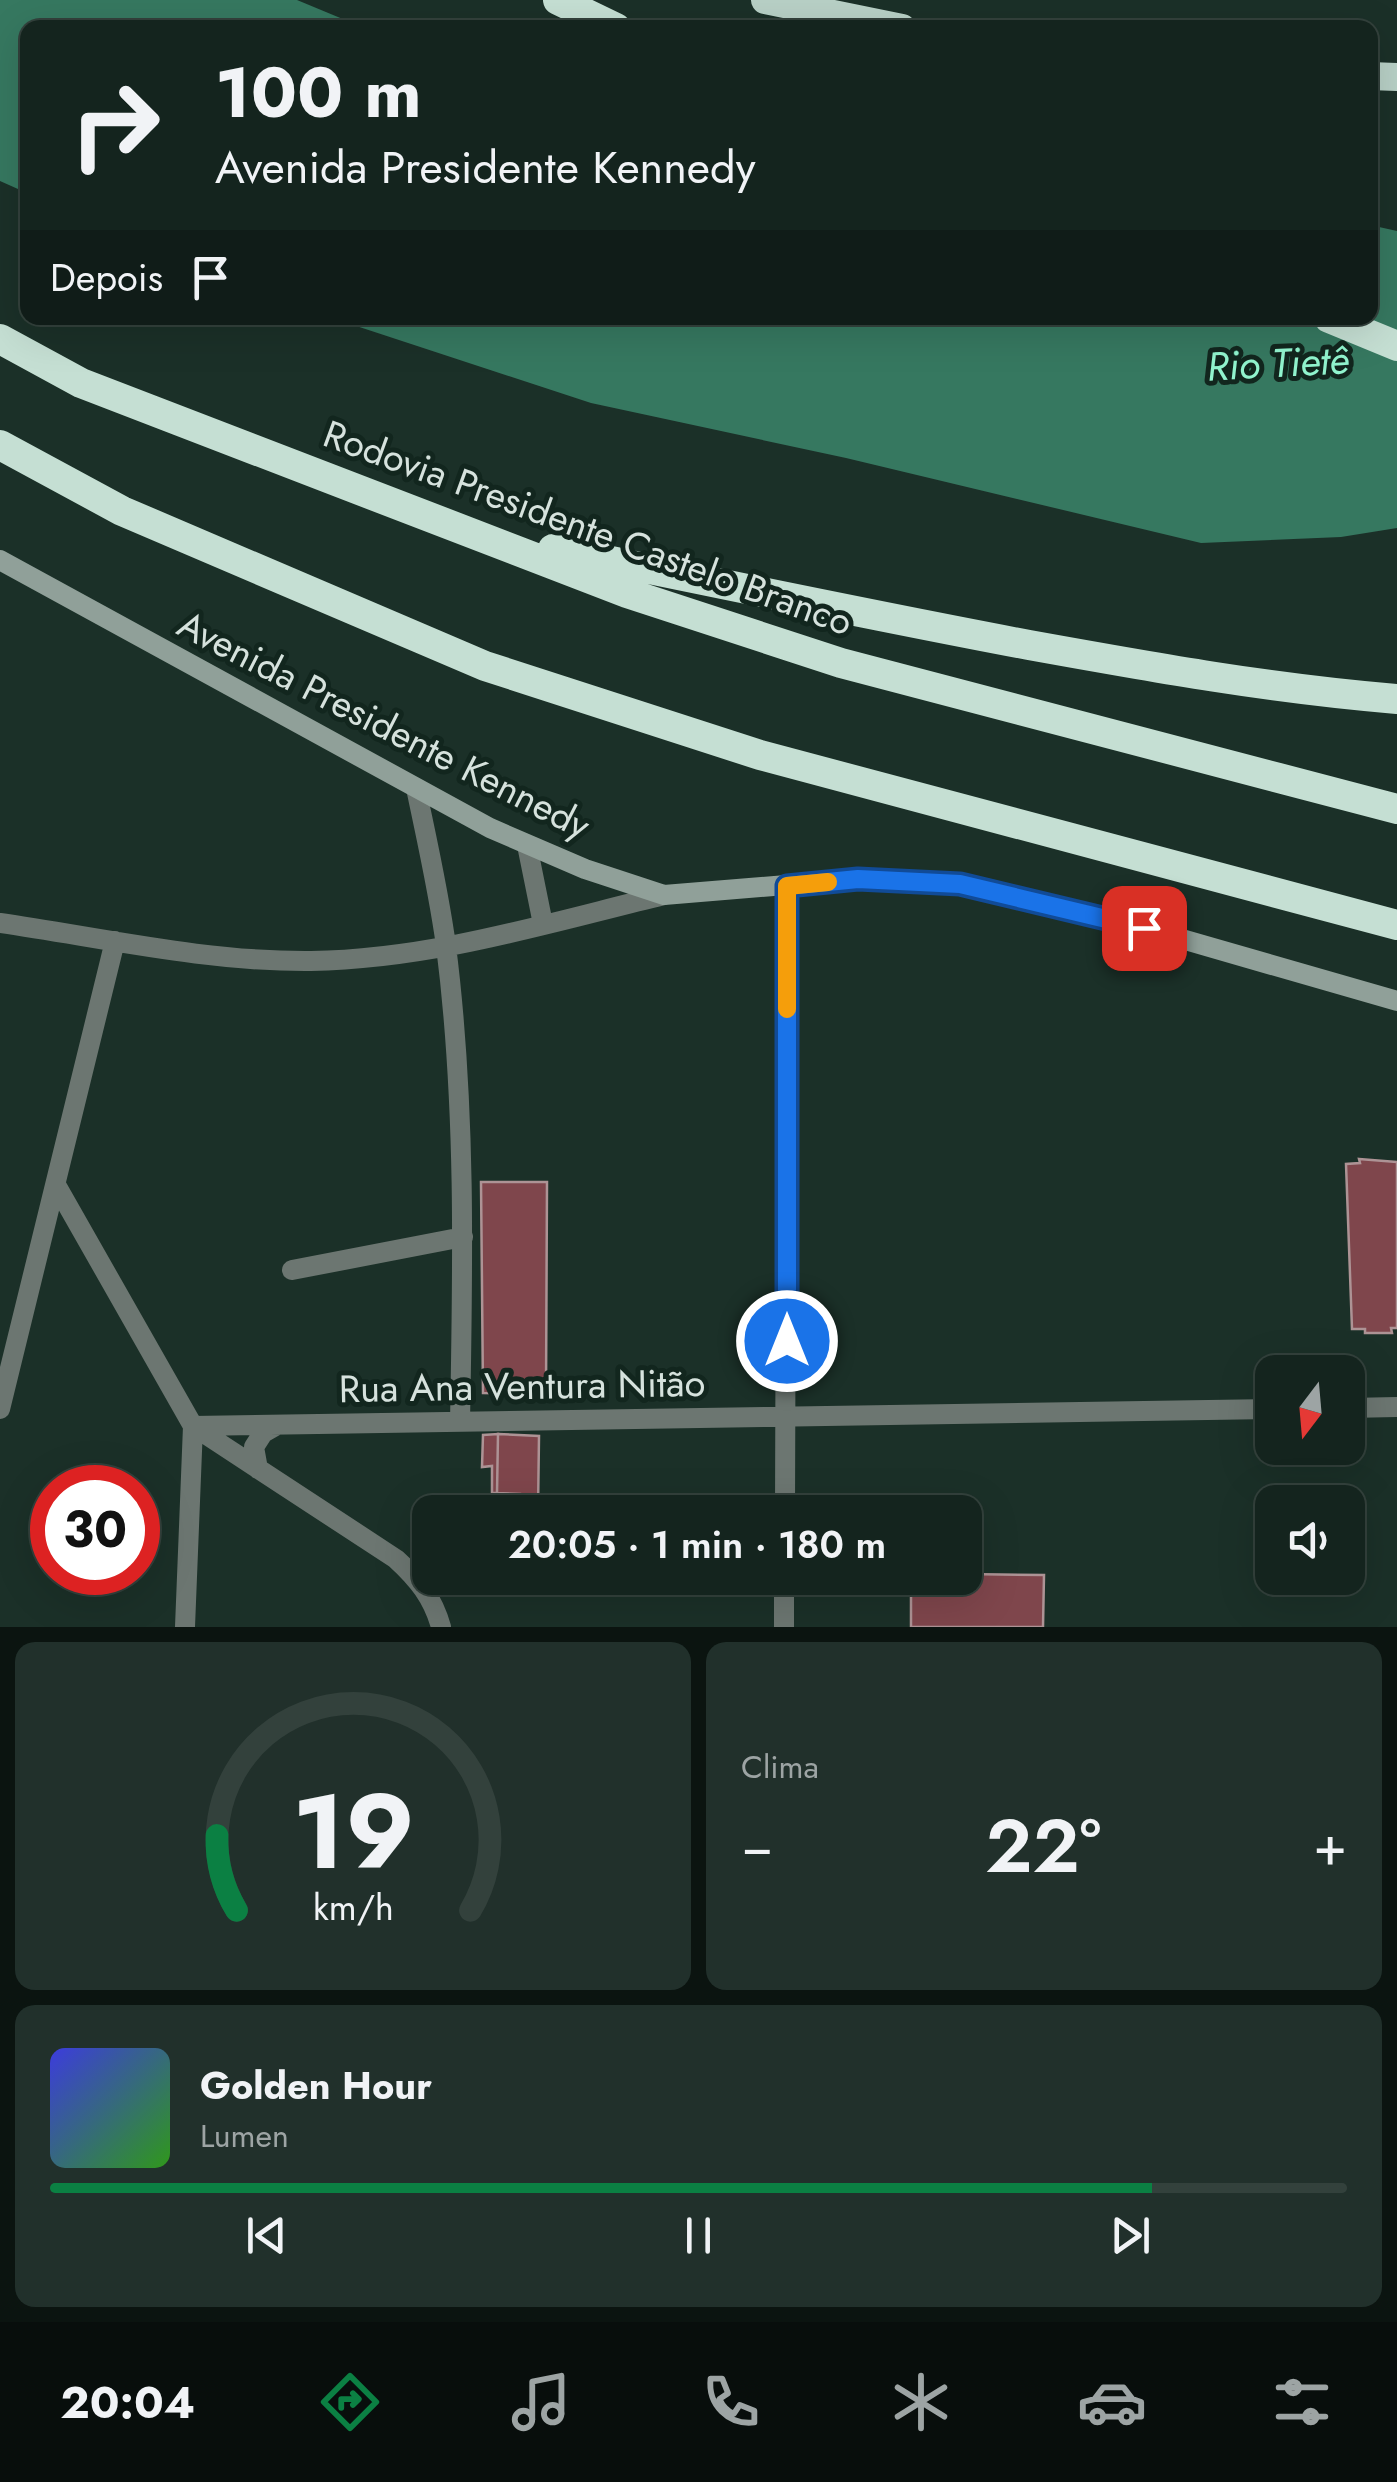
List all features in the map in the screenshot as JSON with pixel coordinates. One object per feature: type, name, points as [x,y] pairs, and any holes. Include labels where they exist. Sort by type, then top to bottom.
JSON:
[{"type":"highway","points":[[558,0],[599,20]]},
{"type":"highway","points":[[765,0],[863,20]]},
{"type":"highway","points":[[1346,325],[1397,346]]},
{"type":"highway","name":"Rodovia Presidente Castelo Branco","points":[[0,339],[81,382],[627,593],[841,663],[1397,809]]},
{"type":"highway","points":[[0,445],[122,511],[504,672],[760,755],[1397,925]]},
{"type":"highway","points":[[457,529],[1054,649],[1243,682],[1397,698]]},
{"type":"main road","name":"Avenida Presidente Kennedy","points":[[0,560],[527,845],[664,895],[858,879],[960,884],[1093,914],[1397,1001]]},
{"type":"street","points":[[416,788],[446,948],[457,1076],[463,1237],[460,1422]]},
{"type":"street","points":[[527,845],[543,924]]},
{"type":"street","points":[[786,1495],[787,886]]},
{"type":"street","points":[[0,923],[271,960],[344,959],[446,948],[664,895]]},
{"type":"street","points":[[0,1409],[115,941]]},
{"type":"street","points":[[56,1184],[192,1426],[396,1559],[416,1578],[436,1607],[441,1627]]},
{"type":"street","points":[[292,1270],[463,1237]]},
{"type":"street","points":[[1365,1408],[1397,1407]]},
{"type":"street","name":"Rua Ana Ventura Nitão","points":[[192,1426],[1255,1409]]},
{"type":"street","points":[[258,1469],[254,1447],[263,1433],[277,1425]]},
{"type":"street","points":[[185,1627],[192,1426]]},
{"type":"street","points":[[784,1595],[784,1627]]},
{"type":"water","points":[[0,0],[297,0],[345,20],[20,20],[20,190],[0,181]]},
{"type":"water","name":"Rio Tietê","points":[[1378,227],[1397,231],[1397,528],[1341,537],[1201,543],[846,458],[591,403],[353,325],[1378,325]]},
{"type":"building","points":[[1359,1159],[1397,1162],[1397,1328],[1391,1328],[1392,1333],[1352,1329],[1346,1164],[1360,1163]]},
{"type":"building","points":[[481,1182],[547,1182],[546,1394],[483,1393]]},
{"type":"building","points":[[498,1434],[539,1436],[538,1495],[497,1493]]},
{"type":"building","points":[[498,1434],[497,1493],[492,1493],[492,1466],[482,1467],[483,1435]]},
{"type":"building","points":[[982,1574],[1044,1575],[1043,1627],[911,1627],[911,1595],[982,1595]]},
{"type":"slow traffic","points":[[787,1009],[787,886],[828,882]]},
{"type":"route","points":[[787,1341],[787,886],[858,879],[960,884],[1144,928]]}]
